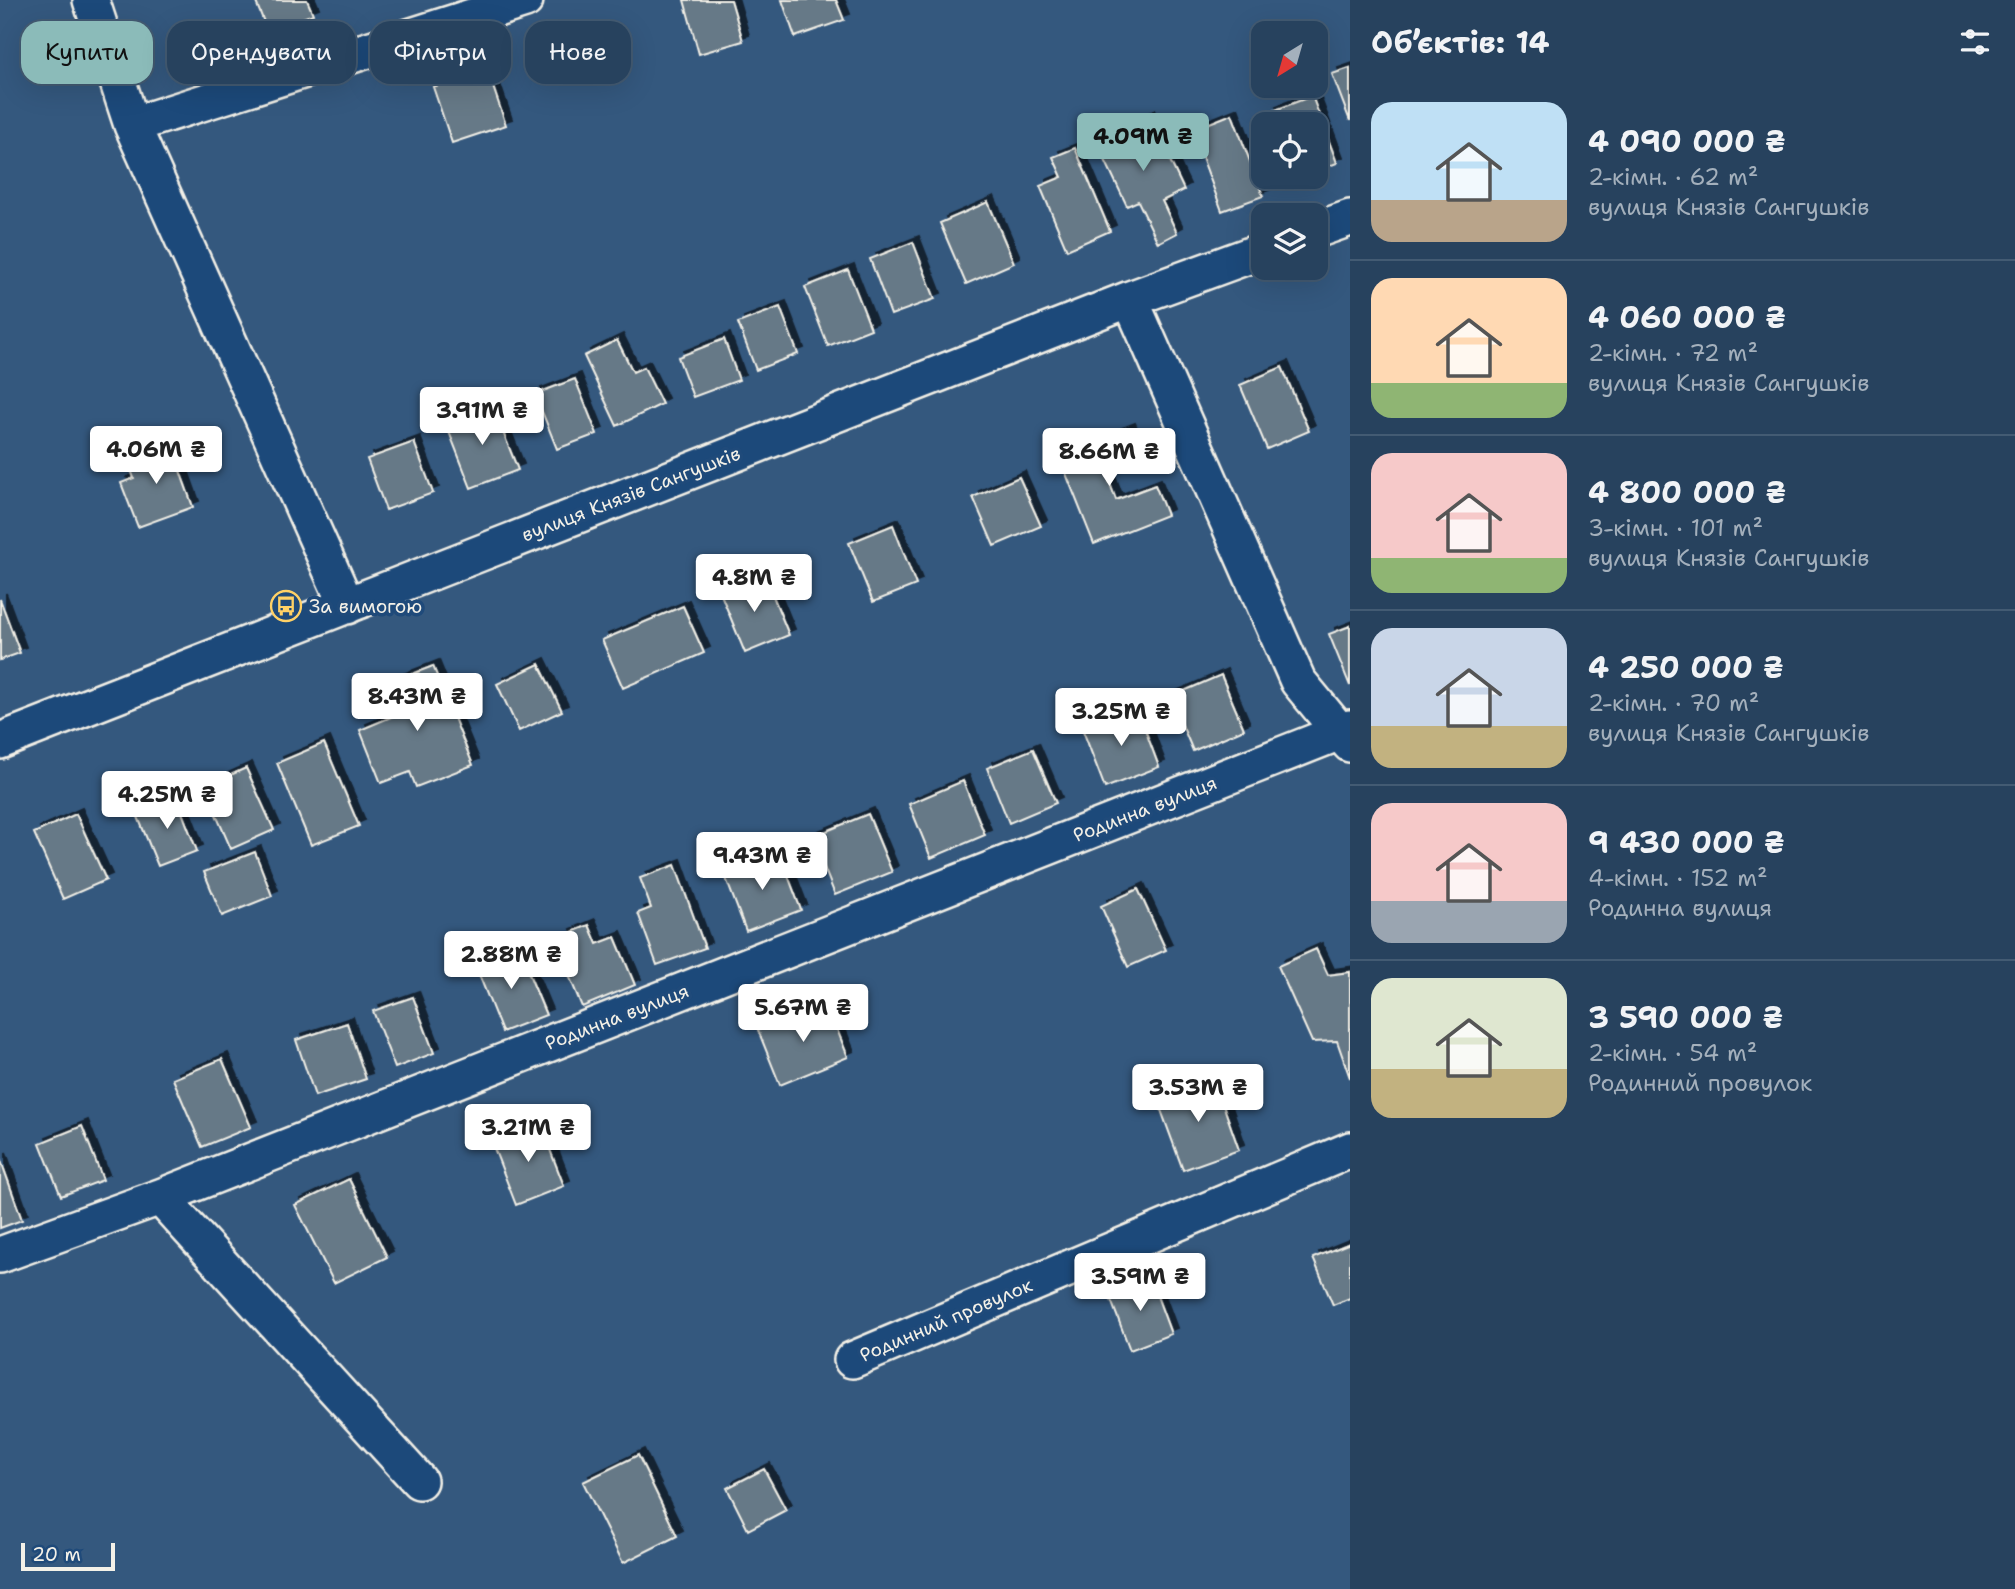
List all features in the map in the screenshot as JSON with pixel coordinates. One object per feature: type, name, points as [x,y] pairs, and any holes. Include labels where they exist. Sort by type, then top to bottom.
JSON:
[{"type":"street","points":[[91,0],[132,125],[347,606]]},
{"type":"street","points":[[132,125],[525,0]]},
{"type":"street","points":[[1328,226],[1350,218]]},
{"type":"street","name":"вулиця Князів Сангушків","points":[[0,741],[1130,299],[1251,255]]},
{"type":"street","points":[[1130,299],[1298,681],[1347,735]]},
{"type":"street","name":"Родинна вулиця","points":[[0,1255],[160,1197],[1347,735]]},
{"type":"street","name":"Родинний провулок","points":[[852,1360],[1350,1150]]},
{"type":"street","points":[[160,1197],[419,1481]]},
{"type":"building","points":[[255,0],[307,0],[313,14],[296,21],[264,21]]},
{"type":"building","points":[[684,0],[731,0],[743,41],[699,54]]},
{"type":"building","points":[[782,0],[836,0],[844,20],[795,37]]},
{"type":"building","points":[[1350,68],[1350,121],[1332,74]]},
{"type":"building","points":[[442,84],[492,84],[506,125],[452,143],[433,87]]},
{"type":"building","points":[[1313,98],[1318,112],[1270,112]]},
{"type":"building","points":[[1232,114],[1251,164],[1251,189],[1260,189],[1263,196],[1222,211],[1192,130]]},
{"type":"building","points":[[1149,116],[1184,190],[1162,201],[1177,233],[1158,243],[1138,201],[1127,206],[1096,141]]},
{"type":"building","points":[[1328,139],[1337,163],[1328,166]]},
{"type":"building","points":[[1075,148],[1110,231],[1067,250],[1040,186],[1062,177],[1053,157]]},
{"type":"building","points":[[988,202],[1014,263],[966,284],[940,223]]},
{"type":"building","points":[[913,242],[935,299],[891,315],[870,259]]},
{"type":"building","points":[[848,270],[871,329],[828,346],[805,287]]},
{"type":"building","points":[[780,307],[798,354],[756,370],[738,323]]},
{"type":"building","points":[[724,339],[739,380],[693,397],[678,357]]},
{"type":"building","points":[[617,340],[633,372],[644,367],[662,404],[617,426],[584,356]]},
{"type":"building","points":[[1282,367],[1309,431],[1267,449],[1240,385]]},
{"type":"building","points":[[575,379],[597,434],[557,449],[535,394]]},
{"type":"building","points":[[493,407],[518,470],[471,488],[446,424]]},
{"type":"building","points":[[1129,429],[1140,456],[1105,470],[1116,500],[1155,485],[1167,515],[1094,544],[1059,456]]},
{"type":"building","points":[[414,442],[433,493],[386,510],[367,459]]},
{"type":"building","points":[[170,443],[193,507],[138,527],[121,483],[134,478],[127,459]]},
{"type":"building","points":[[1019,477],[1041,526],[994,546],[973,497]]},
{"type":"building","points":[[893,525],[916,585],[873,602],[849,543]]},
{"type":"building","points":[[764,574],[789,635],[745,653],[720,592]]},
{"type":"building","points":[[0,599],[20,653],[0,660]]},
{"type":"building","points":[[683,606],[704,653],[623,688],[602,640]]},
{"type":"building","points":[[1350,626],[1350,686],[1329,634]]},
{"type":"building","points":[[539,664],[562,711],[519,731],[497,684]]},
{"type":"building","points":[[433,666],[473,765],[416,787],[410,772],[381,783],[360,730],[396,715],[384,685]]},
{"type":"building","points":[[1221,675],[1244,729],[1193,751],[1170,697]]},
{"type":"building","points":[[1137,708],[1159,767],[1105,788],[1082,728]]},
{"type":"building","points":[[324,743],[359,826],[311,845],[277,763]]},
{"type":"building","points":[[1033,749],[1056,803],[1009,823],[987,768]]},
{"type":"building","points":[[246,768],[274,830],[231,849],[204,787]]},
{"type":"building","points":[[963,781],[985,835],[931,858],[909,804]]},
{"type":"building","points":[[176,797],[197,851],[158,866],[136,812]]},
{"type":"building","points":[[76,814],[106,880],[63,899],[34,833]]},
{"type":"building","points":[[868,814],[892,872],[835,895],[812,837]]},
{"type":"building","points":[[255,852],[272,896],[222,916],[204,872]]},
{"type":"building","points":[[779,852],[801,910],[746,931],[724,873]]},
{"type":"building","points":[[675,865],[705,948],[657,965],[638,913],[651,908],[640,878]]},
{"type":"building","points":[[1138,889],[1166,950],[1128,967],[1101,906]]},
{"type":"building","points":[[589,925],[597,944],[615,937],[635,985],[582,1007],[563,961],[574,956],[565,935]]},
{"type":"building","points":[[1316,949],[1328,975],[1350,972],[1350,1078],[1337,1041],[1312,1042],[1278,966]]},
{"type":"building","points":[[519,950],[546,1015],[502,1032],[476,967]]},
{"type":"building","points":[[413,997],[434,1053],[395,1068],[373,1011]]},
{"type":"building","points":[[826,1002],[848,1057],[780,1085],[758,1030]]},
{"type":"building","points":[[347,1023],[366,1079],[315,1096],[296,1040]]},
{"type":"building","points":[[222,1059],[251,1127],[202,1147],[173,1079]]},
{"type":"building","points":[[1214,1079],[1239,1150],[1183,1170],[1157,1099]]},
{"type":"building","points":[[540,1124],[564,1186],[516,1205],[492,1143]]},
{"type":"building","points":[[82,1126],[103,1180],[61,1196],[40,1143]]},
{"type":"building","points":[[0,1158],[22,1220],[0,1228]]},
{"type":"building","points":[[349,1179],[387,1257],[334,1283],[295,1205]]},
{"type":"building","points":[[1350,1243],[1350,1298],[1333,1305],[1313,1258]]},
{"type":"building","points":[[1150,1277],[1171,1334],[1130,1350],[1108,1292]]},
{"type":"building","points":[[638,1455],[677,1536],[623,1563],[583,1482]]},
{"type":"building","points":[[764,1469],[786,1510],[748,1530],[727,1488]]},
{"type":"place","name":"За вимогою","points":[[286,606]]}]
